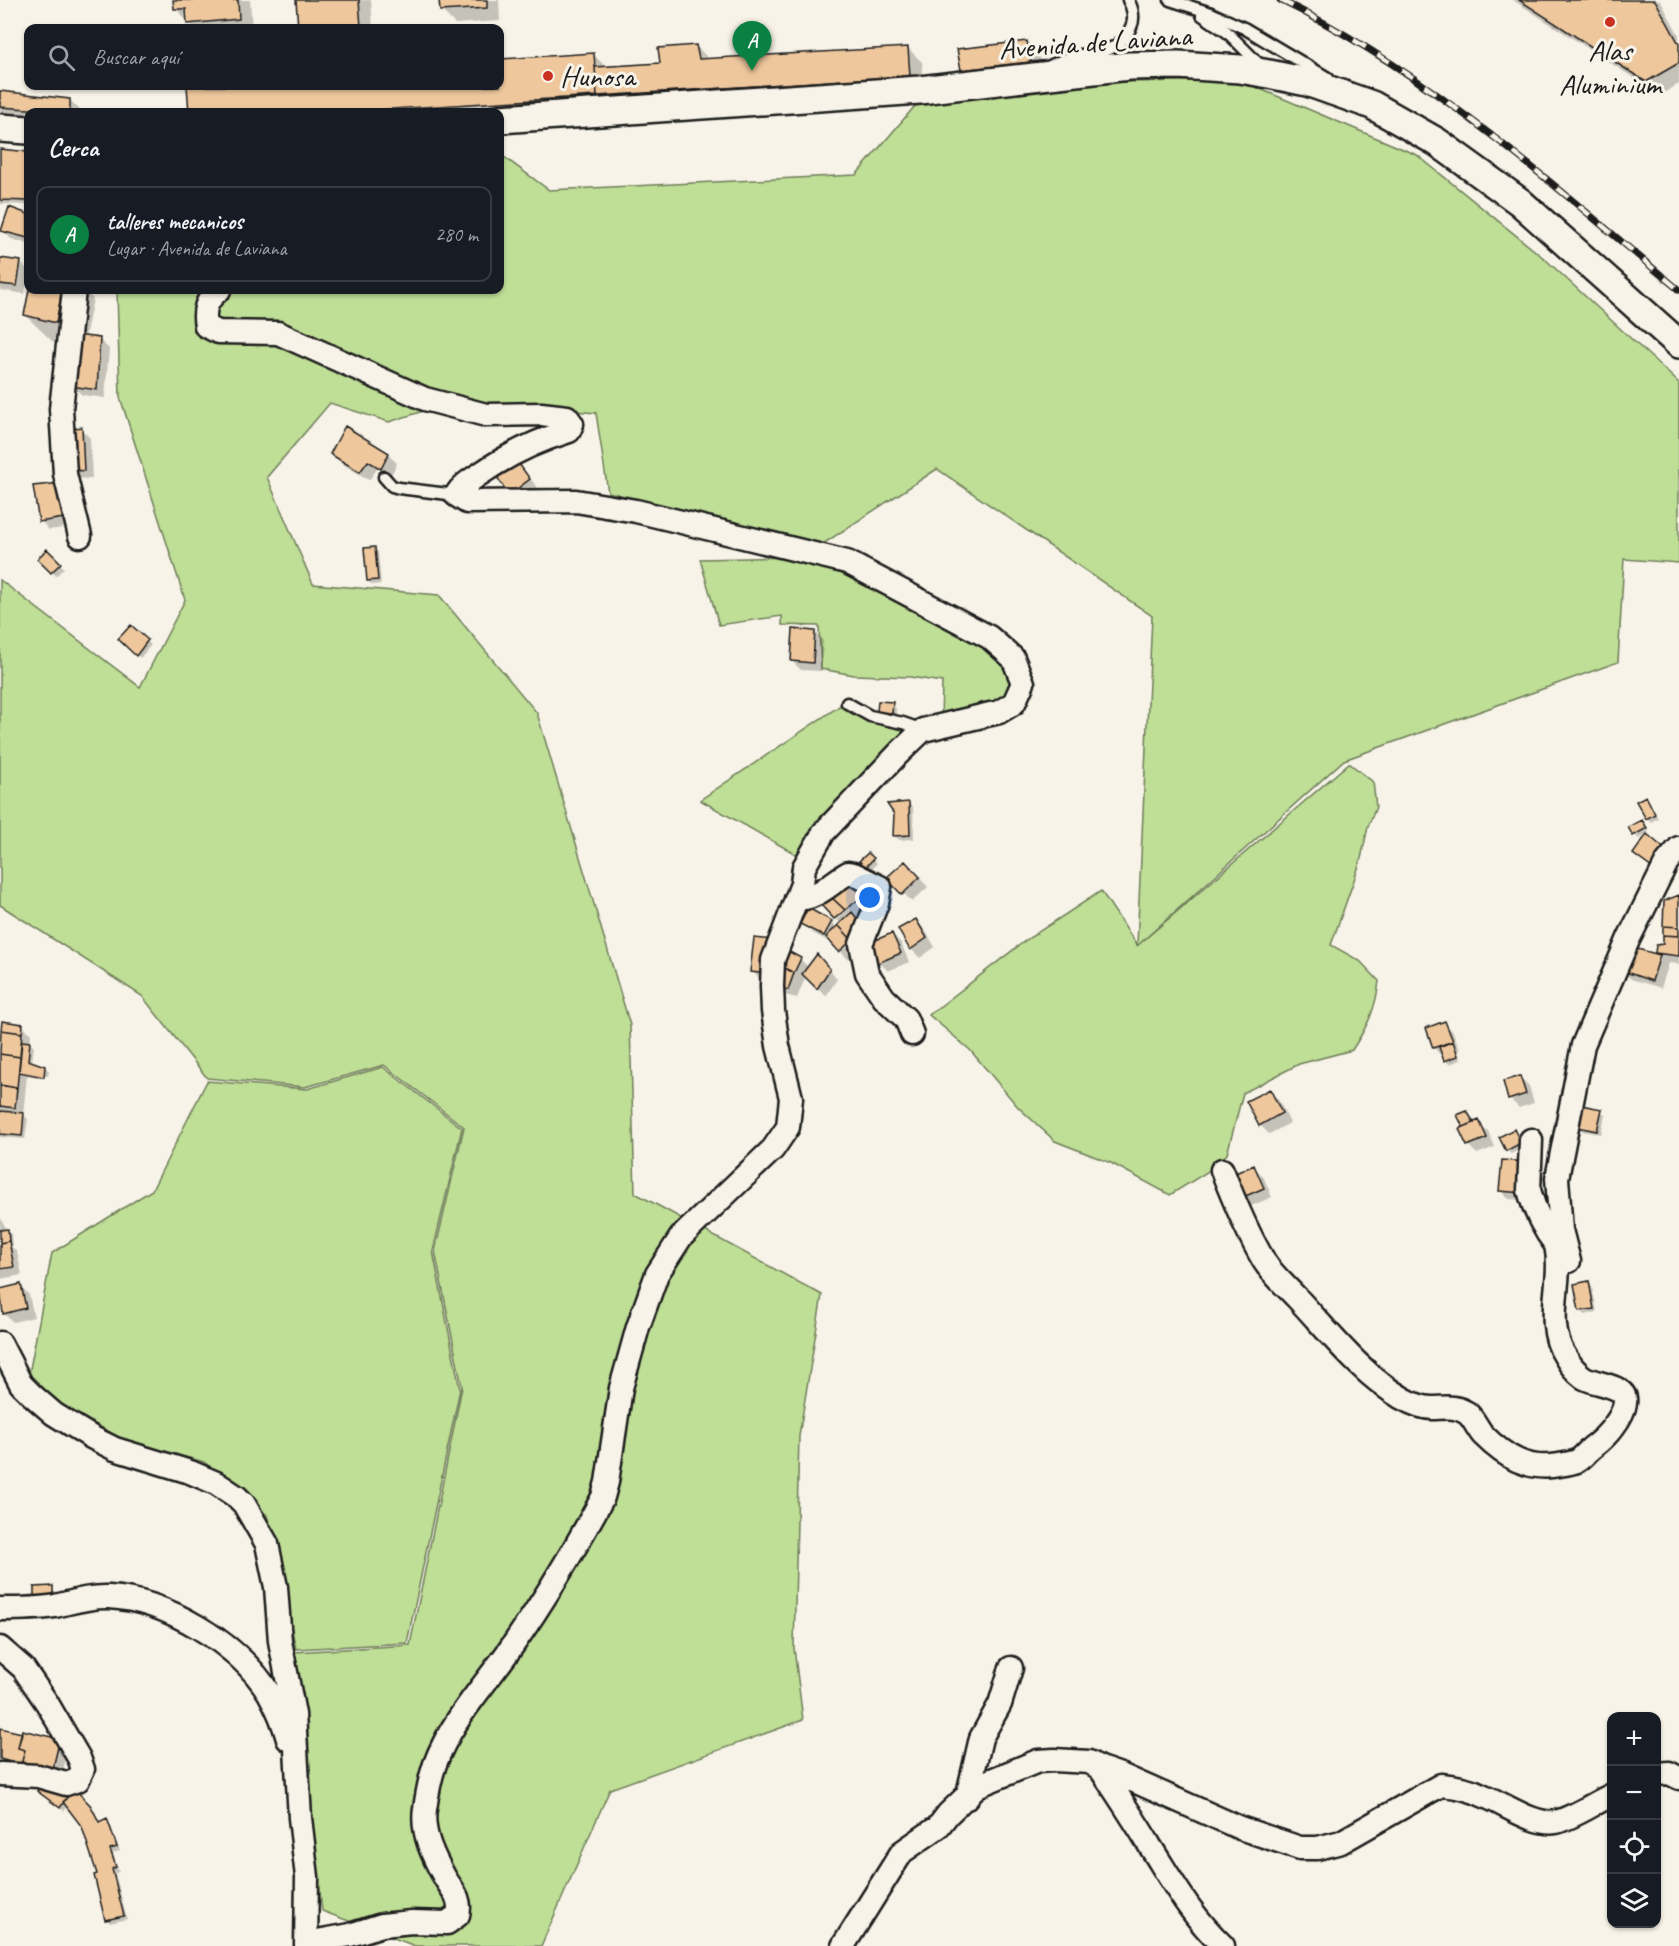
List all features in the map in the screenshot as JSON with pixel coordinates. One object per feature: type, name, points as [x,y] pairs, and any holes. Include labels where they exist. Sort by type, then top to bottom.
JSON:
[{"type":"street","name":"Avenida de Laviana","points":[[504,119],[920,90],[1129,66],[1178,65],[1240,69],[1269,74],[1307,82],[1372,105],[1437,142],[1520,202],[1679,344]]},
{"type":"street","points":[[0,128],[24,130]]},
{"type":"street","points":[[75,294],[61,409],[65,474],[80,536]]},
{"type":"street","points":[[0,1343],[21,1384],[54,1414],[115,1449],[190,1472],[216,1483],[244,1504],[267,1544],[273,1569],[280,1641],[294,1714],[301,1837],[307,1877],[306,1944],[350,1935],[382,1925],[412,1922],[447,1923],[458,1915],[459,1899],[439,1866],[424,1829],[425,1809],[435,1764],[450,1732],[515,1642],[603,1497],[621,1388],[638,1326],[661,1266],[681,1237],[773,1149],[788,1127],[791,1098],[778,1046],[773,1011],[772,977],[774,960],[802,884],[804,867],[824,831],[923,730],[999,712],[1014,703],[1023,683],[1013,658],[989,636],[847,562],[626,510],[576,501],[466,502],[456,495],[461,487],[506,456],[569,431],[572,424],[567,417],[541,414],[486,415],[424,399],[278,333],[218,332],[206,326],[204,314],[209,297],[213,294]]},
{"type":"street","points":[[1222,1170],[1236,1206],[1265,1263],[1360,1365],[1388,1388],[1412,1403],[1432,1408],[1448,1406],[1468,1414],[1483,1434],[1516,1461],[1532,1466],[1551,1466],[1576,1461],[1600,1441],[1614,1425],[1626,1402],[1622,1391],[1590,1381],[1582,1376],[1566,1358],[1558,1343],[1554,1307],[1560,1246],[1557,1178],[1586,1035],[1629,938],[1667,862],[1679,848]]},
{"type":"street","points":[[796,899],[815,896],[848,873],[880,887],[877,903],[861,944],[861,951],[867,973],[874,985],[906,1019],[912,1034]]},
{"type":"street","points":[[1531,1140],[1529,1190],[1545,1227],[1560,1246],[1574,1275]]},
{"type":"street","points":[[0,1609],[42,1608],[89,1598],[108,1597],[138,1602],[178,1617],[228,1647],[260,1680],[281,1719],[297,1772]]},
{"type":"street","points":[[0,1648],[23,1668],[80,1758],[83,1769],[78,1780],[66,1784],[38,1776],[0,1774]]},
{"type":"street","points":[[967,1798],[981,1738],[1000,1704],[1011,1668]]},
{"type":"street","points":[[843,1946],[903,1852],[938,1827],[977,1786],[1038,1761],[1089,1762],[1240,1828],[1300,1848],[1318,1848],[1341,1842],[1441,1785],[1481,1794],[1529,1817],[1545,1822],[1557,1821],[1607,1797]]},
{"type":"street","points":[[1100,1768],[1129,1811],[1180,1896],[1202,1925],[1223,1946]]},
{"type":"street","points":[[1661,1774],[1669,1773],[1679,1778]]},
{"type":"lane","points":[[1032,76],[1064,59],[1116,47],[1127,36],[1133,23],[1132,6],[1128,0]]},
{"type":"lane","points":[[1171,0],[1208,18],[1227,32],[1269,74]]},
{"type":"lane","points":[[1171,0],[1211,13],[1244,28],[1372,105]]},
{"type":"lane","points":[[384,477],[392,486],[399,488],[456,495]]},
{"type":"lane","points":[[847,704],[870,716],[923,730]]},
{"type":"green space","points":[[1239,80],[1417,155],[1545,259],[1679,383],[1679,563],[1624,559],[1618,662],[1344,760],[1137,946],[1349,763],[1373,782],[1376,807],[1368,827],[1360,863],[1331,945],[1360,961],[1379,981],[1376,1000],[1366,1025],[1352,1050],[1299,1064],[1243,1093],[1227,1154],[1207,1172],[1170,1195],[1111,1163],[1055,1141],[1018,1107],[970,1050],[929,1015],[1026,940],[1101,891],[1137,945],[1152,616],[937,469],[823,544],[608,492],[596,413],[458,400],[389,422],[330,403],[267,477],[313,584],[439,595],[537,713],[630,1025],[635,1193],[822,1295],[799,1436],[794,1648],[803,1720],[610,1789],[541,1946],[415,1946],[322,1911],[294,1652],[410,1645],[462,1387],[435,1251],[464,1127],[384,1065],[305,1087],[207,1078],[142,996],[0,905],[0,580],[140,687],[185,600],[120,397],[117,294],[504,294],[504,157],[549,190],[856,175],[915,106],[1069,83]]},
{"type":"green space","points":[[796,557],[840,568],[875,586],[906,607],[967,633],[1004,660],[1015,686],[998,704],[941,720],[942,682],[910,677],[854,675],[821,669],[819,626],[782,625],[782,616],[719,625],[700,559]]},
{"type":"green space","points":[[841,705],[870,722],[911,732],[799,856],[700,800]]},
{"type":"green space","points":[[383,1067],[462,1128],[433,1251],[460,1389],[407,1643],[296,1649],[267,1515],[204,1462],[128,1442],[60,1405],[29,1374],[52,1253],[152,1190],[207,1081],[307,1089]]},
{"type":"building","points":[[173,0],[238,0],[239,19],[187,24],[186,9],[174,9]]},
{"type":"building","points":[[296,0],[359,0],[361,24],[298,24]]},
{"type":"building","points":[[439,0],[487,0],[487,8],[440,11]]},
{"type":"building","name":"Alas Aluminium","points":[[1519,0],[1655,0],[1679,44],[1679,63],[1646,82]]},
{"type":"building","points":[[1027,41],[1031,62],[961,70],[957,49]]},
{"type":"building","points":[[696,45],[699,59],[908,47],[910,76],[597,96],[595,67],[660,63],[658,48]]},
{"type":"building","name":"Hunosa","points":[[594,53],[597,96],[408,108],[189,108],[187,90],[504,90],[504,59]]},
{"type":"building","points":[[0,91],[70,99],[70,108],[0,107]]},
{"type":"building","points":[[0,149],[24,152],[24,201],[0,200]]},
{"type":"building","points":[[9,207],[24,213],[24,237],[1,231]]},
{"type":"building","points":[[0,258],[21,261],[17,286],[0,284]]},
{"type":"building","points":[[28,294],[61,294],[56,323],[24,315]]},
{"type":"building","points":[[76,335],[100,338],[97,390],[71,386]]},
{"type":"building","points":[[345,426],[389,453],[381,469],[368,461],[360,472],[330,454]]},
{"type":"building","points":[[82,427],[84,471],[64,469],[62,430]]},
{"type":"building","points":[[514,457],[530,479],[509,495],[493,471]]},
{"type":"building","points":[[61,483],[64,518],[39,522],[33,486]]},
{"type":"building","points":[[375,547],[378,580],[367,581],[364,548]]},
{"type":"building","points":[[47,549],[61,563],[51,573],[37,559]]},
{"type":"building","points":[[131,625],[148,640],[136,656],[118,639]]},
{"type":"building","points":[[793,629],[815,631],[813,663],[791,661]]},
{"type":"building","points":[[878,701],[893,702],[892,713],[877,712]]},
{"type":"building","points":[[1646,796],[1655,814],[1646,819],[1636,801]]},
{"type":"building","points":[[909,802],[910,835],[893,836],[894,814],[887,804]]},
{"type":"building","points":[[1642,820],[1647,828],[1633,836],[1628,827]]},
{"type":"building","points":[[1647,834],[1667,851],[1652,868],[1633,854]]},
{"type":"building","points":[[868,853],[874,858],[866,867],[859,861]]},
{"type":"building","points":[[905,861],[920,877],[902,895],[886,878]]},
{"type":"building","points":[[851,877],[868,892],[845,910],[829,895]]},
{"type":"building","points":[[829,895],[845,910],[834,919],[821,905]]},
{"type":"building","points":[[1679,895],[1679,927],[1663,926],[1664,901]]},
{"type":"building","points":[[808,908],[832,921],[824,936],[800,924]]},
{"type":"building","points":[[852,912],[864,927],[852,940],[838,925]]},
{"type":"building","points":[[916,919],[927,938],[910,950],[898,929]]},
{"type":"building","points":[[838,925],[852,940],[839,952],[826,937]]},
{"type":"building","points":[[1663,926],[1679,927],[1679,936],[1663,935]]},
{"type":"building","points":[[892,933],[901,953],[878,963],[869,943]]},
{"type":"building","points":[[1663,935],[1679,936],[1679,956],[1655,953],[1656,945],[1663,944]]},
{"type":"building","points":[[754,938],[773,940],[769,974],[750,972]]},
{"type":"building","points":[[1630,947],[1660,955],[1652,981],[1620,970]]},
{"type":"building","points":[[786,950],[801,958],[794,973],[779,965]]},
{"type":"building","points":[[817,954],[830,969],[817,989],[802,974]]},
{"type":"building","points":[[779,965],[794,973],[788,990],[775,986]]},
{"type":"building","points":[[2,1021],[23,1024],[22,1033],[1,1030]]},
{"type":"building","points":[[1445,1021],[1453,1041],[1433,1048],[1426,1028]]},
{"type":"building","points":[[1,1030],[22,1033],[20,1057],[0,1054]]},
{"type":"building","points":[[22,1041],[30,1042],[28,1060],[45,1066],[44,1077],[19,1072]]},
{"type":"building","points":[[1453,1041],[1458,1056],[1444,1061],[1439,1047]]},
{"type":"building","points":[[0,1054],[20,1057],[17,1088],[0,1085]]},
{"type":"building","points":[[1520,1076],[1526,1094],[1508,1100],[1503,1081]]},
{"type":"building","points":[[0,1085],[17,1088],[15,1108],[0,1106]]},
{"type":"building","points":[[1270,1089],[1282,1113],[1259,1126],[1246,1101]]},
{"type":"building","points":[[1581,1105],[1602,1109],[1597,1131],[1577,1127]]},
{"type":"building","points":[[0,1111],[24,1113],[22,1136],[0,1134]]},
{"type":"building","points":[[1467,1111],[1474,1123],[1463,1127],[1457,1115]]},
{"type":"building","points":[[1479,1120],[1487,1138],[1467,1146],[1459,1129]]},
{"type":"building","points":[[1514,1129],[1521,1143],[1506,1151],[1499,1137]]},
{"type":"building","points":[[1502,1160],[1527,1162],[1524,1193],[1499,1191]]},
{"type":"building","points":[[1254,1165],[1264,1188],[1241,1198],[1231,1175]]},
{"type":"building","points":[[8,1229],[9,1241],[0,1243],[0,1230]]},
{"type":"building","points":[[9,1241],[14,1267],[0,1269],[0,1243]]},
{"type":"building","points":[[1589,1281],[1594,1309],[1579,1311],[1574,1284]]},
{"type":"building","points":[[21,1284],[26,1308],[3,1314],[0,1289]]},
{"type":"building","points":[[53,1586],[53,1601],[34,1602],[34,1587]]},
{"type":"building","points":[[0,1728],[22,1733],[18,1748],[25,1750],[21,1765],[0,1759]]},
{"type":"building","points":[[22,1730],[60,1739],[52,1772],[21,1765],[25,1750],[18,1748]]},
{"type":"building","points":[[44,1780],[67,1797],[60,1808],[37,1791]]},
{"type":"building","points":[[75,1789],[91,1806],[99,1822],[107,1818],[117,1847],[110,1849],[116,1867],[112,1869],[124,1916],[105,1920],[94,1875],[97,1874],[82,1827],[63,1802]]},
{"type":"railway","points":[[1280,0],[1335,29],[1439,96],[1537,171],[1679,290]]},
{"type":"place","name":"Alas Aluminium","points":[[1610,22]]},
{"type":"place","name":"talleres mecanicos","points":[[752,71]]},
{"type":"place","name":"Hunosa","points":[[548,76]]}]
